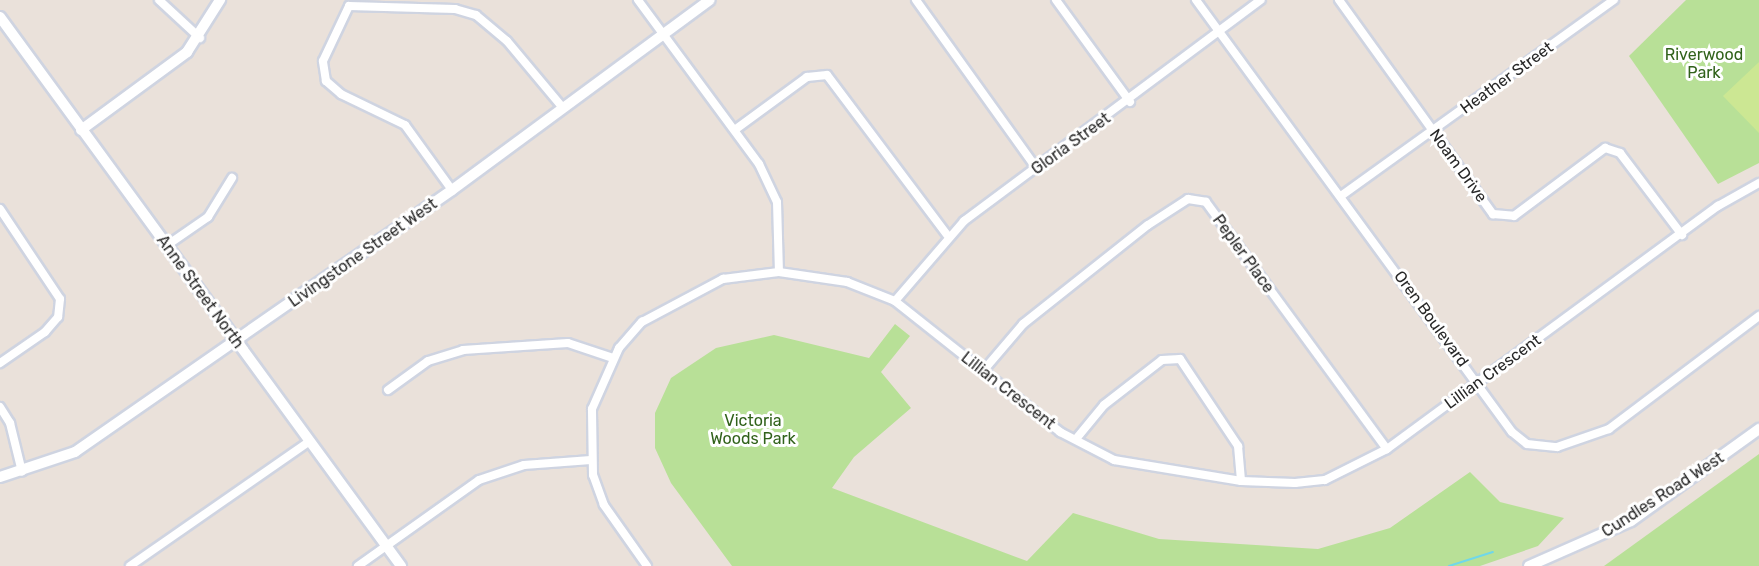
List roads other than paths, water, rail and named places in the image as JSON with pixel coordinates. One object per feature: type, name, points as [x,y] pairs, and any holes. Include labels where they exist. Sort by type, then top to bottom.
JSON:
[{"type":"street","points":[[159,0],[200,38]]},
{"type":"street","points":[[81,130],[164,73],[200,38],[220,0]]},
{"type":"street","points":[[638,0],[736,129],[777,202],[779,272]]},
{"type":"street","name":"Livingstone Street West","points":[[0,477],[22,472],[75,452],[452,190],[710,0]]},
{"type":"street","points":[[916,0],[1037,169]]},
{"type":"street","points":[[1056,0],[1130,102]]},
{"type":"street","name":"Oren Boulevard","points":[[1196,0],[1520,440],[1546,449],[1571,444],[1610,429],[1759,316]]},
{"type":"street","name":"Gloria Street","points":[[896,301],[947,236],[1221,34],[1261,0]]},
{"type":"street","name":"Noam Drive","points":[[1339,0],[1493,214],[1514,216],[1605,148],[1620,153],[1682,235]]},
{"type":"street","name":"Heather Street","points":[[1341,196],[1614,0]]},
{"type":"street","points":[[452,190],[405,125],[341,94],[326,81],[323,61],[349,6],[455,9],[476,15],[507,41],[563,108]]},
{"type":"street","name":"Anne Street North","points":[[0,17],[234,342],[401,566]]},
{"type":"street","points":[[736,129],[807,77],[827,75],[947,236]]},
{"type":"street","points":[[166,246],[208,218],[232,178]]},
{"type":"street","name":"Lillian Crescent","points":[[647,566],[604,505],[591,460],[592,409],[613,358],[642,322],[684,295],[723,279],[779,272],[848,282],[896,301],[983,371],[1076,439],[1132,466],[1241,481],[1325,480],[1387,449],[1682,235],[1759,183]]},
{"type":"street","name":"Pepler Place","points":[[983,371],[1023,324],[1148,225],[1188,200],[1206,202],[1387,449]]},
{"type":"street","points":[[0,209],[60,298],[58,317],[45,332],[0,363]]},
{"type":"street","points":[[388,390],[428,361],[463,350],[568,343],[613,358]]},
{"type":"street","points":[[1076,439],[1104,405],[1162,360],[1180,359],[1238,446],[1241,481]]},
{"type":"street","points":[[0,406],[10,423],[22,472]]},
{"type":"street","name":"Cundles Road West","points":[[1529,566],[1631,521],[1759,429]]},
{"type":"street","points":[[130,566],[310,441]]},
{"type":"street","points":[[358,566],[387,548],[479,480],[524,465],[591,460]]},
{"type":"waterway","points":[[1449,566],[1493,552]]},
{"type":"park label","name":"Riverwood Park","points":[[1704,64]]},
{"type":"park label","name":"Victoria Woods Park","points":[[753,430]]}]
